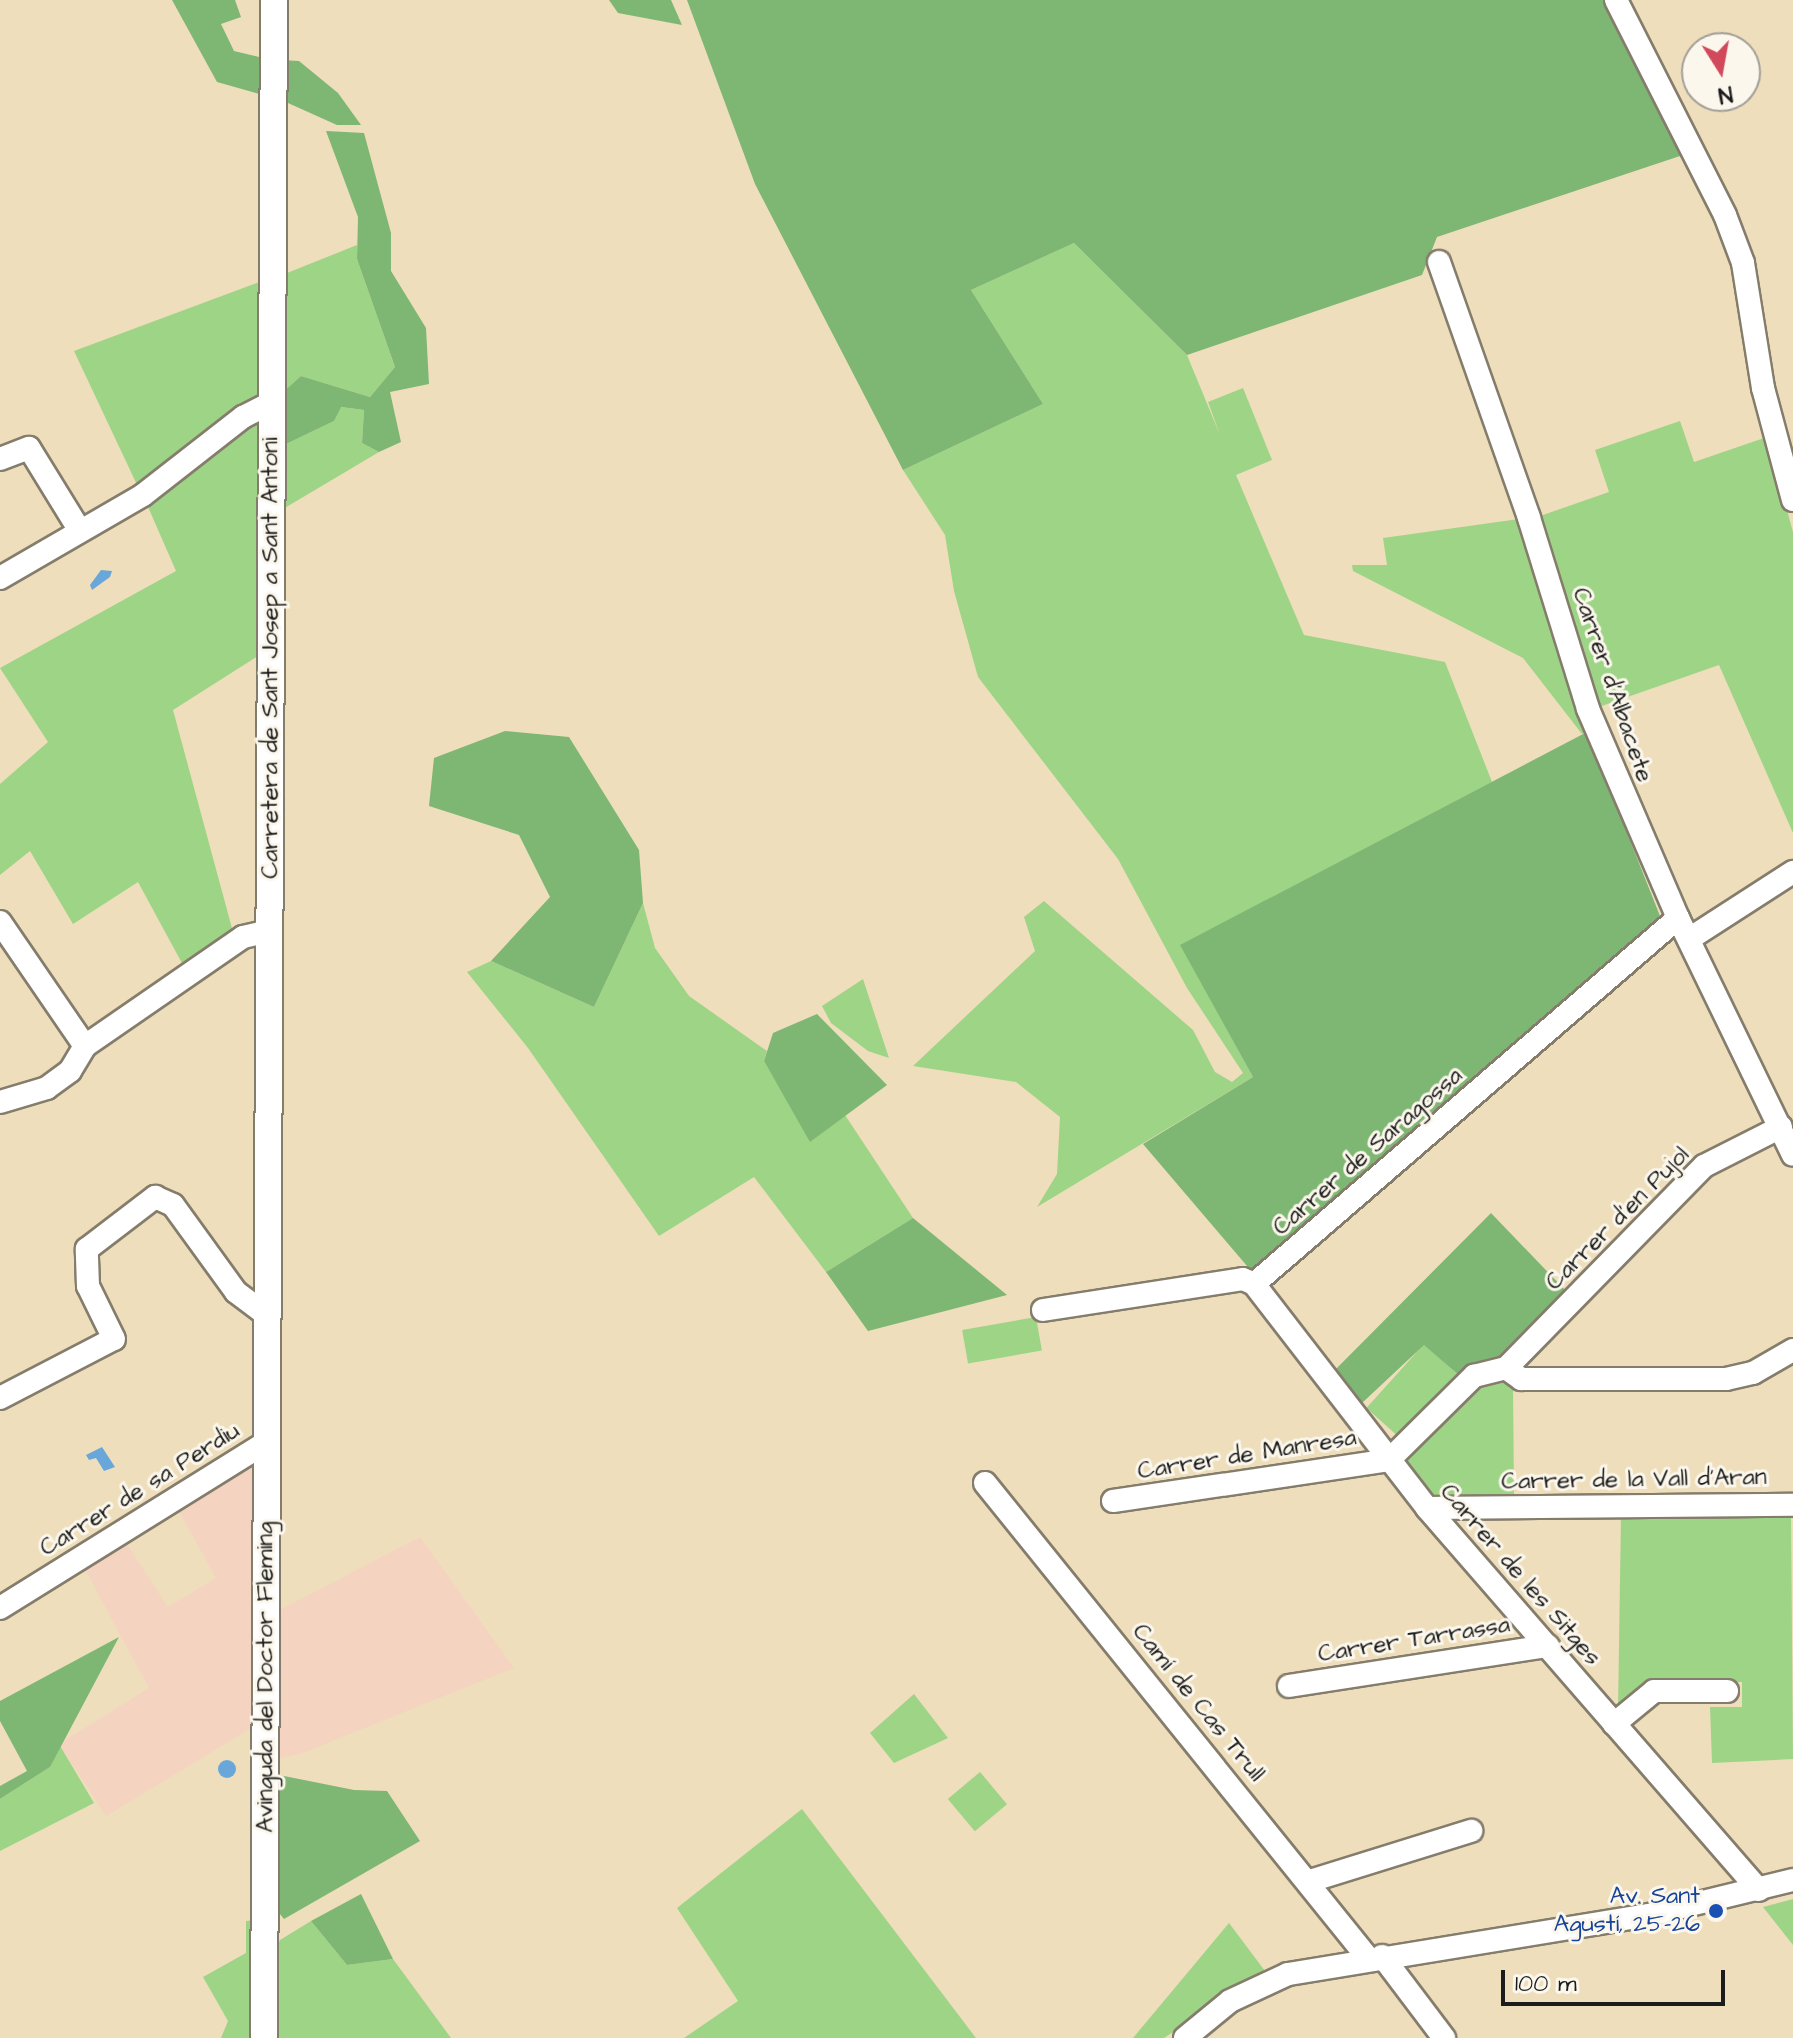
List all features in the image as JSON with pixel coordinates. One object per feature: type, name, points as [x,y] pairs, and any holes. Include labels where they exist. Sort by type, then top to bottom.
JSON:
[{"type":"main road","name":"Carretera de Sant Josep a Sant Antoni","points":[[268,1316],[274,0]]},
{"type":"main road","name":"Avinguda del Doctor Fleming","points":[[264,2038],[268,1316]]},
{"type":"street","points":[[1616,0],[1725,215],[1743,263],[1763,388],[1793,500]]},
{"type":"street","name":"Carrer d'Albacete","points":[[1439,262],[1529,518],[1588,709],[1678,918],[1793,1155]]},
{"type":"street","points":[[0,578],[143,495],[243,417],[272,402]]},
{"type":"street","points":[[0,459],[29,448],[80,531]]},
{"type":"street","points":[[1689,939],[1793,872]]},
{"type":"street","name":"Carrer de Saragossa","points":[[1254,1284],[1678,918]]},
{"type":"street","points":[[0,922],[85,1046]]},
{"type":"street","points":[[0,1102],[47,1088],[70,1071],[85,1046],[243,937],[270,931]]},
{"type":"street","name":"Carrer d'en Pujol","points":[[1389,1460],[1474,1376],[1506,1368],[1704,1166],[1781,1127]]},
{"type":"street","points":[[0,1398],[114,1339],[88,1286],[87,1249],[155,1197],[173,1205],[236,1292],[268,1316]]},
{"type":"street","points":[[1043,1310],[1243,1279],[1254,1284]]},
{"type":"street","name":"Carrer de les Sitges","points":[[1254,1284],[1427,1508],[1759,1890]]},
{"type":"street","points":[[1506,1368],[1521,1379],[1726,1379],[1753,1373],[1793,1350]]},
{"type":"street","name":"Carrer de sa Perdiu","points":[[0,1608],[267,1442]]},
{"type":"street","name":"Carrer de Manresa","points":[[1113,1501],[1389,1460]]},
{"type":"street","name":"Camí de Cas Trull","points":[[985,1483],[1310,1881],[1444,2038]]},
{"type":"street","name":"Carrer de la Vall d'Aran","points":[[1427,1508],[1793,1505]]},
{"type":"street","name":"Carrer Tarrassa","points":[[1289,1686],[1548,1646]]},
{"type":"street","points":[[1614,1724],[1654,1691],[1727,1691]]},
{"type":"street","points":[[1310,1881],[1471,1831]]},
{"type":"street","points":[[1185,2038],[1230,2001],[1288,1974],[1375,1957],[1649,1915],[1793,1880]]},
{"type":"shaded area","points":[[260,1454],[278,1611],[420,1537],[514,1668],[300,1754],[274,1759],[253,1727],[106,1816],[59,1744],[149,1688],[82,1564],[123,1538],[168,1607],[216,1578],[176,1506]]},
{"type":"green space","points":[[172,0],[235,0],[241,17],[221,24],[234,51],[263,58],[263,95],[217,82]]},
{"type":"green space","points":[[609,0],[671,0],[682,25],[618,13]]},
{"type":"green space","points":[[687,0],[1605,0],[1686,154],[1437,237],[1422,275],[1187,355],[1074,243],[971,290],[1043,404],[903,470],[755,184]]},
{"type":"green space","points":[[281,60],[299,61],[338,93],[361,125],[337,125],[288,103],[282,96]]},
{"type":"green space","points":[[326,131],[364,133],[391,233],[391,271],[426,328],[429,384],[390,392],[401,442],[379,452],[362,443],[364,410],[341,407],[334,421],[284,445],[283,392],[301,376],[370,397],[395,367],[357,259],[358,217]]},
{"type":"green space","points":[[1074,243],[1187,355],[1220,435],[1208,402],[1243,388],[1272,460],[1236,475],[1304,635],[1445,662],[1492,782],[1181,945],[1253,1077],[1037,1207],[1057,1174],[1060,1117],[1016,1082],[913,1066],[1035,951],[1024,917],[1044,901],[1193,1030],[1215,1072],[1232,1082],[1243,1073],[1187,988],[1118,859],[978,677],[954,591],[945,535],[903,470],[1043,404],[971,290]]},
{"type":"green space","points":[[357,245],[357,259],[395,367],[370,397],[301,376],[283,392],[282,275]]},
{"type":"green space","points":[[265,280],[265,393],[139,489],[74,351]]},
{"type":"green space","points":[[340,407],[364,410],[362,443],[379,452],[283,509],[284,445],[334,421]]},
{"type":"green space","points":[[260,418],[258,656],[173,710],[233,932],[183,965],[138,882],[73,924],[30,851],[0,875],[0,784],[48,742],[0,668],[176,571],[145,500]]},
{"type":"green space","points":[[1680,421],[1694,462],[1767,437],[1793,532],[1793,833],[1719,665],[1599,707],[1540,516],[1609,492],[1595,450]]},
{"type":"green space","points":[[1519,519],[1587,732],[1582,734],[1523,658],[1353,571],[1352,565],[1387,565],[1383,538]]},
{"type":"green space","points":[[505,731],[569,737],[639,850],[643,903],[594,1007],[491,961],[550,897],[519,835],[429,806],[434,758]]},
{"type":"green space","points":[[1587,732],[1660,916],[1253,1273],[1143,1144],[1253,1077],[1180,945]]},
{"type":"green space","points":[[643,903],[655,948],[689,996],[767,1051],[764,1061],[811,1141],[845,1115],[913,1218],[826,1272],[754,1177],[659,1236],[528,1048],[467,972],[491,961],[594,1007]]},
{"type":"green space","points":[[863,979],[889,1058],[868,1051],[831,1023],[822,1006]]},
{"type":"green space","points":[[817,1014],[887,1085],[810,1142],[764,1061],[773,1033]]},
{"type":"green space","points":[[1491,1213],[1566,1291],[1501,1355],[1461,1377],[1424,1345],[1362,1403],[1335,1370]]},
{"type":"green space","points":[[913,1218],[1007,1295],[868,1331],[826,1272]]},
{"type":"green space","points":[[1036,1317],[1042,1350],[968,1364],[962,1330]]},
{"type":"green space","points":[[1424,1344],[1461,1377],[1404,1441],[1366,1408]]},
{"type":"green space","points":[[1493,1374],[1513,1386],[1514,1497],[1433,1496],[1402,1456],[1479,1381]]},
{"type":"green space","points":[[1621,1515],[1791,1515],[1793,1759],[1712,1763],[1710,1707],[1742,1707],[1742,1682],[1663,1682],[1618,1711]]},
{"type":"green space","points":[[119,1637],[50,1767],[0,1799],[0,1786],[27,1771],[0,1721],[0,1701]]},
{"type":"green space","points":[[914,1694],[948,1738],[894,1763],[870,1733]]},
{"type":"green space","points":[[59,1744],[94,1803],[0,1851],[0,1799],[50,1767]]},
{"type":"green space","points":[[980,1772],[1007,1804],[975,1831],[948,1799]]},
{"type":"green space","points":[[274,1774],[354,1790],[387,1791],[420,1841],[284,1919],[275,1908]]},
{"type":"green space","points":[[802,1809],[976,2038],[684,2038],[738,2001],[677,1908]]},
{"type":"green space","points":[[361,1894],[393,1959],[347,1965],[311,1921]]},
{"type":"green space","points":[[1793,1899],[1793,1945],[1763,1907]]},
{"type":"green space","points":[[255,1920],[256,2038],[221,2038],[228,2021],[203,1977],[246,1953],[246,1921]]},
{"type":"green space","points":[[311,1921],[347,1965],[393,1959],[451,2038],[273,2038],[273,1954],[280,1940]]},
{"type":"green space","points":[[1229,1923],[1265,1971],[1164,2038],[1133,2038]]},
{"type":"water","points":[[101,570],[112,571],[110,577],[92,590],[90,585]]},
{"type":"water","points":[[102,1447],[115,1467],[104,1471],[96,1458],[89,1460],[86,1455]]},
{"type":"water","points":[[227,1760],[236,1769],[227,1778],[218,1769]]},
{"type":"place","name":"Av. Sant Agustí, 25-26","points":[[1716,1911]]}]
